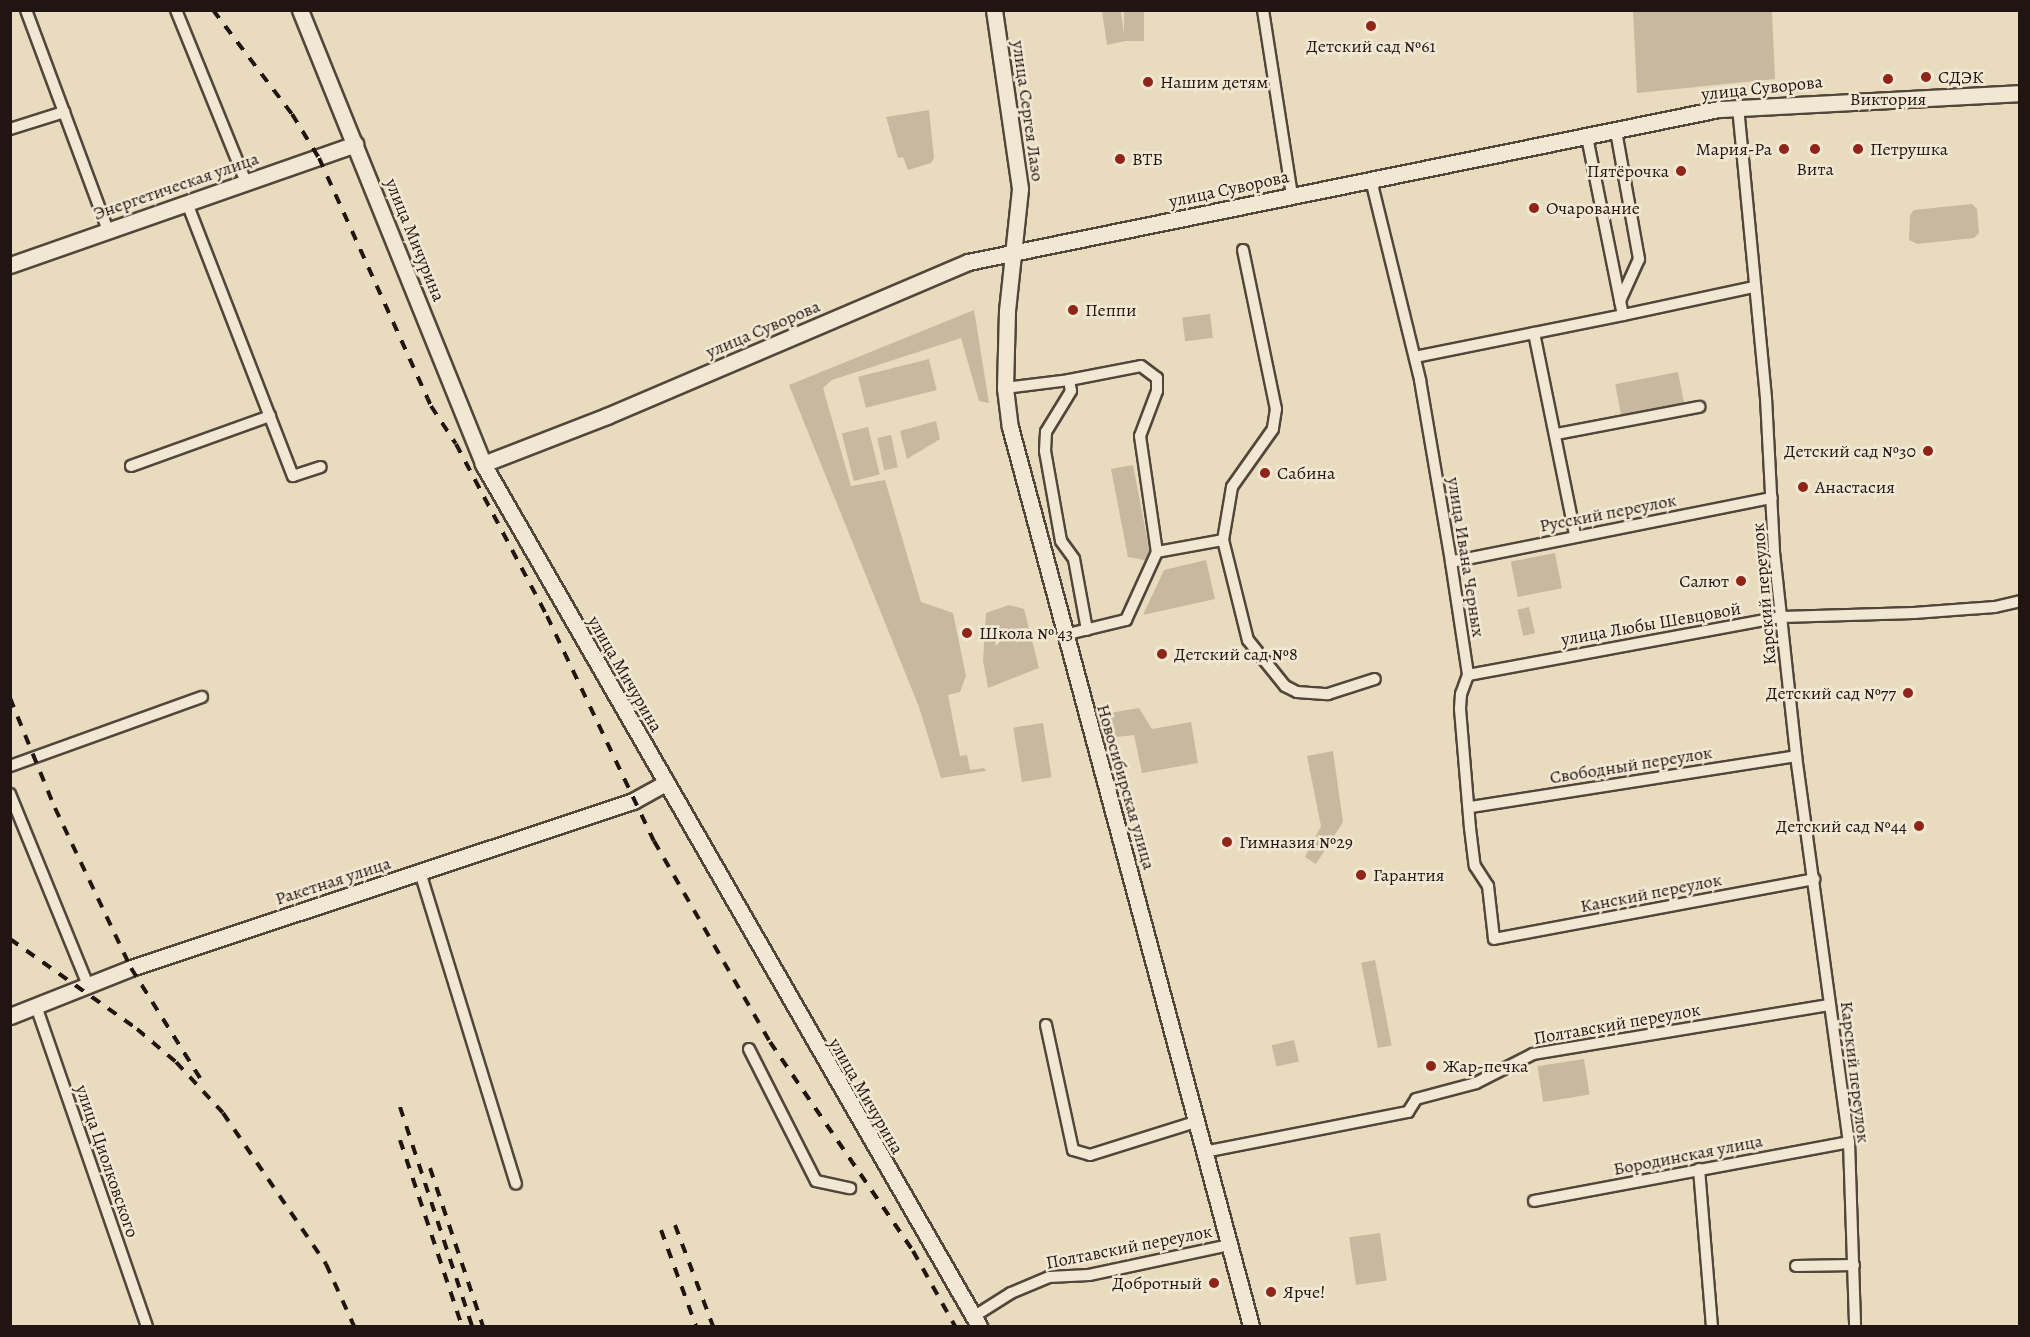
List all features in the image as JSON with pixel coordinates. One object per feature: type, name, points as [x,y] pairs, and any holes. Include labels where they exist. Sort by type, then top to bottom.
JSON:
[{"type":"street","points":[[26,10],[108,231]]},
{"type":"street","points":[[176,10],[246,182]]},
{"type":"street","name":"улица Мичурина","points":[[300,10],[483,464],[976,1322]]},
{"type":"street","name":"улица Сергея Лазо","points":[[994,10],[1019,173],[1015,253]]},
{"type":"street","points":[[1263,10],[1292,196]]},
{"type":"street","name":"улица Суворова","points":[[483,464],[607,416],[968,262],[1738,107],[2019,93]]},
{"type":"street","name":"Карский переулок","points":[[1738,107],[1796,756],[1849,1142],[1855,1326]]},
{"type":"street","points":[[10,129],[64,112]]},
{"type":"street","points":[[1616,131],[1639,259],[1620,301]]},
{"type":"street","points":[[1587,137],[1623,315]]},
{"type":"street","name":"Энергетическая улица","points":[[10,266],[355,144]]},
{"type":"street","name":"улица Ивана Черных","points":[[1371,180],[1415,357],[1451,562],[1468,675],[1461,694],[1460,709],[1475,866],[1488,886],[1494,939]]},
{"type":"street","points":[[187,203],[293,476],[321,467]]},
{"type":"street","points":[[1243,250],[1276,409],[1273,429],[1232,487],[1223,540],[1248,640],[1286,686],[1311,696],[1375,679]]},
{"type":"street","name":"Новосибирская улица","points":[[1015,253],[1007,311],[1005,388],[1010,427],[1251,1326]]},
{"type":"street","points":[[1415,357],[1754,287]]},
{"type":"street","points":[[1534,333],[1557,434],[1575,535]]},
{"type":"street","points":[[1005,388],[1069,380],[1141,366],[1157,378],[1157,391],[1140,436],[1157,552],[1126,620],[1064,635]]},
{"type":"street","points":[[1069,380],[1071,391],[1046,432],[1045,451],[1061,541],[1074,559],[1087,630]]},
{"type":"street","points":[[1557,434],[1699,407]]},
{"type":"street","points":[[131,466],[270,416]]},
{"type":"street","name":"Русский переулок","points":[[1451,562],[1575,535],[1772,498]]},
{"type":"street","points":[[1157,552],[1223,540]]},
{"type":"street","name":"улица Любы Шевцовой","points":[[1468,675],[1782,617],[1914,613],[1995,607],[2019,601]]},
{"type":"street","points":[[10,766],[202,698]]},
{"type":"street","name":"Свободный переулок","points":[[1471,807],[1796,756]]},
{"type":"street","name":"Ракетная улица","points":[[10,1016],[88,985],[633,801],[666,783]]},
{"type":"street","points":[[10,794],[88,985]]},
{"type":"street","points":[[420,872],[516,1184]]},
{"type":"street","name":"Канский переулок","points":[[1494,939],[1814,879]]},
{"type":"street","name":"Полтавский переулок","points":[[1204,1152],[1408,1113],[1416,1099],[1476,1083],[1533,1054],[1830,1005]]},
{"type":"street","name":"улица Циолковского","points":[[36,1006],[147,1326]]},
{"type":"street","points":[[1046,1025],[1073,1150],[1090,1155],[1195,1122]]},
{"type":"street","points":[[749,1049],[816,1181],[850,1188]]},
{"type":"street","name":"Бородинская улица","points":[[1534,1201],[1849,1142]]},
{"type":"street","points":[[1699,1169],[1712,1326]]},
{"type":"street","name":"Полтавский переулок","points":[[976,1322],[1011,1293],[1049,1277],[1089,1275],[1229,1245]]},
{"type":"street","points":[[1796,1266],[1854,1264]]},
{"type":"shaded area","points":[[1102,11],[1121,12],[1125,41],[1107,45]]},
{"type":"shaded area","points":[[1124,11],[1144,11],[1144,41],[1124,41]]},
{"type":"shaded area","points":[[1633,11],[1772,11],[1775,79],[1637,93]]},
{"type":"shaded area","points":[[929,110],[934,158],[931,163],[908,170],[903,157],[898,158],[886,117]]},
{"type":"shaded area","points":[[1972,204],[1977,209],[1979,233],[1974,238],[1917,244],[1909,240],[1910,215],[1914,210]]},
{"type":"shaded area","points":[[974,310],[989,403],[979,401],[961,338],[832,380],[823,388],[851,486],[885,480],[921,602],[953,613],[966,676],[960,692],[948,695],[960,756],[967,755],[970,770],[984,768],[986,771],[941,778],[919,707],[789,385]]},
{"type":"shaded area","points":[[1210,314],[1213,338],[1185,341],[1182,317]]},
{"type":"shaded area","points":[[929,359],[937,390],[866,408],[858,377]]},
{"type":"shaded area","points":[[1678,372],[1684,404],[1621,417],[1615,384]]},
{"type":"shaded area","points":[[936,421],[940,439],[907,459],[900,431]]},
{"type":"shaded area","points":[[868,427],[880,475],[854,481],[842,434]]},
{"type":"shaded area","points":[[891,435],[898,467],[884,470],[877,438]]},
{"type":"shaded area","points":[[1133,465],[1150,554],[1149,561],[1128,557],[1111,469]]},
{"type":"shaded area","points":[[1555,553],[1562,588],[1518,597],[1511,562]]},
{"type":"shaded area","points":[[1206,560],[1215,599],[1143,615],[1164,570]]},
{"type":"shaded area","points":[[1009,605],[1024,609],[1039,668],[988,688],[983,661],[986,613]]},
{"type":"shaded area","points":[[1529,607],[1535,633],[1523,636],[1517,610]]},
{"type":"shaded area","points":[[1139,708],[1152,729],[1191,722],[1198,763],[1142,773],[1134,735],[1116,737],[1110,713]]},
{"type":"shaded area","points":[[1043,723],[1052,777],[1022,782],[1013,728]]},
{"type":"shaded area","points":[[1333,751],[1343,822],[1316,864],[1305,857],[1321,826],[1307,756]]},
{"type":"shaded area","points":[[1375,960],[1392,1045],[1378,1048],[1361,963]]},
{"type":"shaded area","points":[[1294,1040],[1299,1061],[1277,1067],[1272,1045]]},
{"type":"shaded area","points":[[1584,1059],[1590,1095],[1543,1102],[1538,1066]]},
{"type":"shaded area","points":[[1380,1233],[1387,1281],[1356,1285],[1349,1237]]},
{"type":"railway","points":[[213,10],[292,114],[319,158],[431,406],[456,444],[547,616],[654,841],[770,1042],[913,1251],[955,1326]]},
{"type":"railway","points":[[10,698],[55,808],[131,968],[202,1081]]},
{"type":"railway","points":[[10,939],[137,1029],[176,1062],[223,1113],[326,1264],[354,1326]]},
{"type":"railway","points":[[400,1107],[472,1326]]},
{"type":"railway","points":[[400,1140],[462,1326]]},
{"type":"railway","points":[[430,1168],[483,1326]]},
{"type":"railway","points":[[675,1225],[713,1326]]},
{"type":"railway","points":[[661,1230],[696,1326]]},
{"type":"place","name":"Детский сад №61","points":[[1371,26]]},
{"type":"place","name":"СДЭК","points":[[1926,77]]},
{"type":"place","name":"Виктория","points":[[1888,79]]},
{"type":"place","name":"Нашим детям","points":[[1148,82]]},
{"type":"place","name":"Мария-Ра","points":[[1784,149]]},
{"type":"place","name":"Вита","points":[[1815,149]]},
{"type":"place","name":"Петрушка","points":[[1858,149]]},
{"type":"place","name":"ВТБ","points":[[1120,159]]},
{"type":"place","name":"Пятёрочка","points":[[1681,171]]},
{"type":"place","name":"Очарование","points":[[1534,208]]},
{"type":"place","name":"Пеппи","points":[[1073,310]]},
{"type":"place","name":"Детский сад №30","points":[[1928,451]]},
{"type":"place","name":"Сабина","points":[[1265,473]]},
{"type":"place","name":"Анастасия","points":[[1803,487]]},
{"type":"place","name":"Салют","points":[[1741,581]]},
{"type":"place","name":"Школа № 43","points":[[967,633]]},
{"type":"place","name":"Детский сад №8","points":[[1162,654]]},
{"type":"place","name":"Детский сад №77","points":[[1908,693]]},
{"type":"place","name":"Детский сад №44","points":[[1919,826]]},
{"type":"place","name":"Гимназия №29","points":[[1227,842]]},
{"type":"place","name":"Гарантия","points":[[1361,875]]},
{"type":"place","name":"Жар-печка","points":[[1431,1066]]},
{"type":"place","name":"Добротный","points":[[1214,1283]]},
{"type":"place","name":"Ярче!","points":[[1271,1292]]}]
